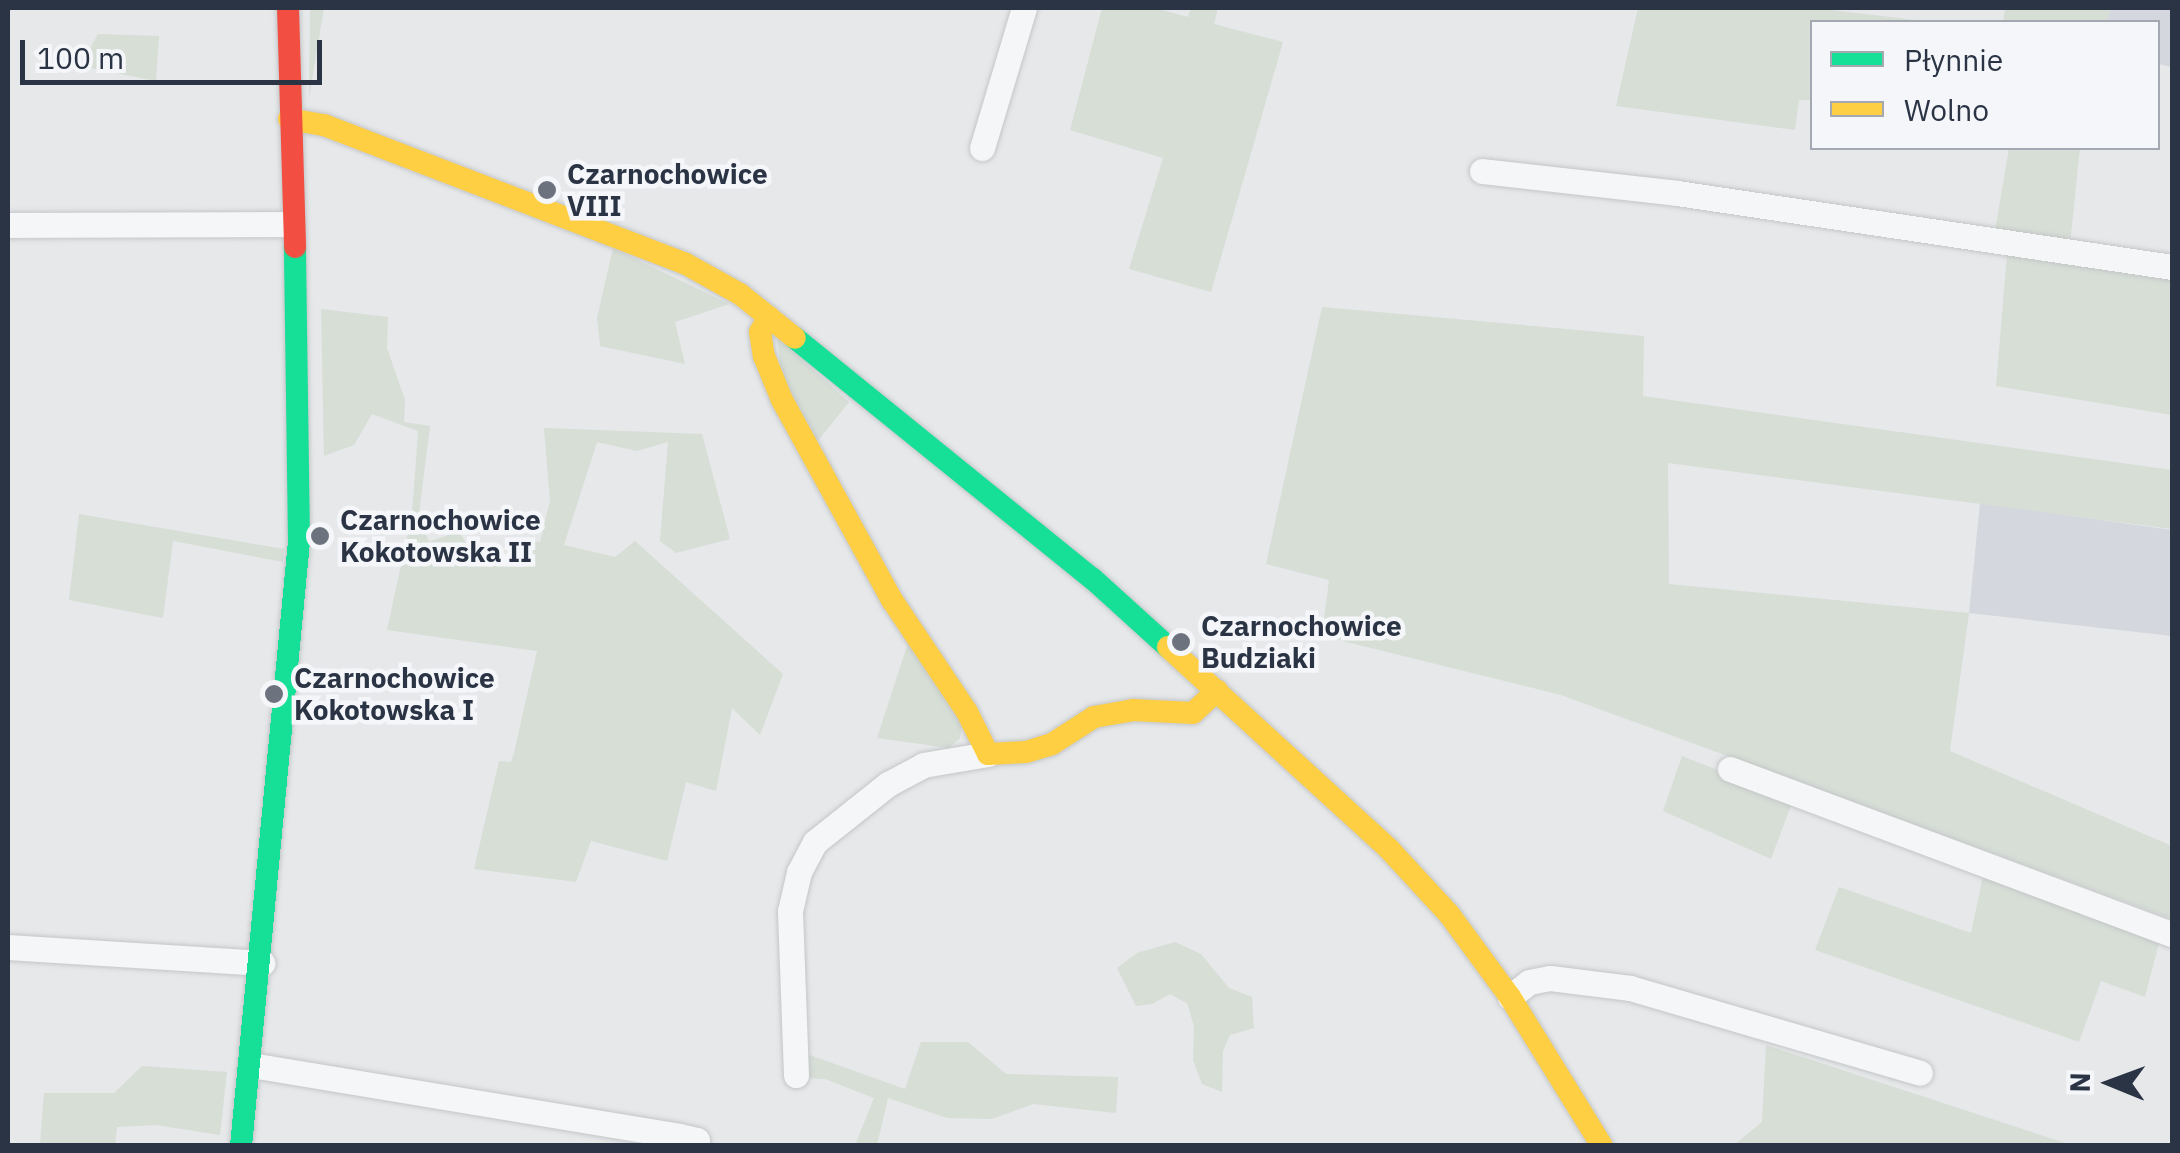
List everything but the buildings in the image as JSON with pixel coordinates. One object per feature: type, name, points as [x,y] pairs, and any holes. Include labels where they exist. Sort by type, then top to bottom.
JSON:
[{"type":"street","points":[[242,1146],[299,541],[301,448],[288,8]]},
{"type":"street","points":[[982,148],[1024,8]]},
{"type":"street","points":[[290,119],[324,125],[662,253],[720,281],[769,317],[1093,579],[1389,849],[1449,914],[1510,998],[1602,1146]]},
{"type":"street","points":[[1482,171],[1677,193],[2172,267]]},
{"type":"street","points":[[8,225],[292,224]]},
{"type":"street","points":[[769,317],[760,332],[764,356],[782,400],[892,600],[968,712],[988,754]]},
{"type":"street","points":[[796,1075],[790,911],[799,872],[816,842],[888,784],[923,765],[1026,752],[1052,744],[1094,717],[1133,710],[1193,714],[1217,691]]},
{"type":"street","points":[[1730,769],[2172,934]]},
{"type":"street","points":[[8,947],[262,963]]},
{"type":"street","points":[[1510,998],[1528,982],[1550,978],[1630,988],[1920,1073]]},
{"type":"street","points":[[251,1065],[642,1129],[696,1140],[696,1146]]},
{"type":"shaded area","points":[[310,8],[324,8],[309,98]]},
{"type":"shaded area","points":[[1102,8],[1155,8],[1188,17],[1191,8],[1218,8],[1214,24],[1283,42],[1211,292],[1129,269],[1163,158],[1070,130]]},
{"type":"shaded area","points":[[1638,8],[1815,8],[1915,20],[1810,20],[1810,100],[1799,100],[1795,130],[1616,106]]},
{"type":"shaded area","points":[[2005,8],[2111,8],[2108,20],[2003,20]]},
{"type":"shaded area","points":[[2111,8],[2172,8],[2172,67],[2160,64],[2160,20],[2108,20]]},
{"type":"shaded area","points":[[98,34],[159,36],[156,81],[81,66]]},
{"type":"shaded area","points":[[2009,150],[2080,150],[2070,244],[1995,231]]},
{"type":"shaded area","points":[[613,248],[729,304],[675,322],[685,364],[600,346],[597,318]]},
{"type":"shaded area","points":[[2007,254],[2172,277],[2172,415],[1996,386]]},
{"type":"shaded area","points":[[1322,307],[1644,336],[1643,396],[2172,470],[2172,529],[1668,463],[1669,584],[1969,613],[1950,751],[2172,846],[2172,919],[1561,695],[1322,636],[1329,580],[1266,564]]},
{"type":"shaded area","points":[[321,309],[388,317],[387,348],[405,400],[404,422],[430,426],[419,513],[429,542],[459,531],[478,564],[505,565],[519,541],[540,542],[550,501],[544,428],[702,434],[730,539],[676,553],[660,541],[668,442],[637,451],[597,442],[564,545],[615,557],[635,541],[783,674],[760,735],[732,708],[716,791],[686,782],[667,861],[591,841],[576,882],[474,869],[499,761],[511,762],[514,753],[537,651],[387,630],[412,515],[418,431],[372,414],[354,445],[324,456]]},
{"type":"shaded area","points":[[777,337],[849,402],[817,442],[783,389]]},
{"type":"shaded area","points":[[1980,503],[2172,530],[2172,636],[1969,613]]},
{"type":"shaded area","points":[[79,514],[284,549],[283,562],[173,541],[163,618],[69,600]]},
{"type":"shaded area","points":[[908,643],[963,719],[960,738],[949,748],[877,738]]},
{"type":"shaded area","points":[[1682,756],[1793,800],[1771,859],[1663,811]]},
{"type":"shaded area","points":[[1984,871],[2161,935],[2145,997],[2101,981],[2079,1042],[1815,950],[1839,887],[1971,933]]},
{"type":"shaded area","points":[[1175,942],[1201,954],[1229,988],[1252,997],[1254,1028],[1230,1035],[1223,1051],[1222,1092],[1202,1084],[1193,1060],[1194,1026],[1187,1003],[1170,994],[1152,1004],[1136,1006],[1117,968],[1137,953]]},
{"type":"shaded area","points":[[921,1042],[968,1042],[1006,1074],[1118,1077],[1116,1113],[1033,1104],[992,1119],[947,1118],[888,1098],[877,1145],[855,1145],[874,1098],[825,1079],[801,1078],[801,1052],[905,1089]]},
{"type":"shaded area","points":[[1766,1045],[2071,1145],[1734,1145],[1762,1122]]},
{"type":"shaded area","points":[[142,1066],[227,1072],[220,1135],[156,1125],[117,1127],[115,1145],[40,1145],[44,1093],[114,1093]]},
{"type":"traffic: fast","points":[[241,1146],[299,541],[295,247]]},
{"type":"traffic: fast","points":[[795,338],[1093,579],[1168,647]]},
{"type":"traffic: slow","points":[[289,119],[324,125],[686,264],[740,294],[795,338]]},
{"type":"traffic: slow","points":[[769,317],[760,332],[764,356],[782,400],[892,600],[967,712],[988,754],[1026,752],[1052,744],[1094,717],[1133,710],[1193,713],[1217,691]]},
{"type":"traffic: slow","points":[[1168,647],[1389,849],[1449,914],[1510,997],[1602,1146]]},
{"type":"traffic: jam","points":[[288,8],[295,247]]},
{"type":"place","name":"Czarnochowice VIII","points":[[547,190]]},
{"type":"place","name":"Czarnochowice Kokotowska II","points":[[320,536]]},
{"type":"place","name":"Czarnochowice Budziaki","points":[[1181,642]]},
{"type":"place","name":"Czarnochowice Kokotowska I","points":[[274,694]]}]
